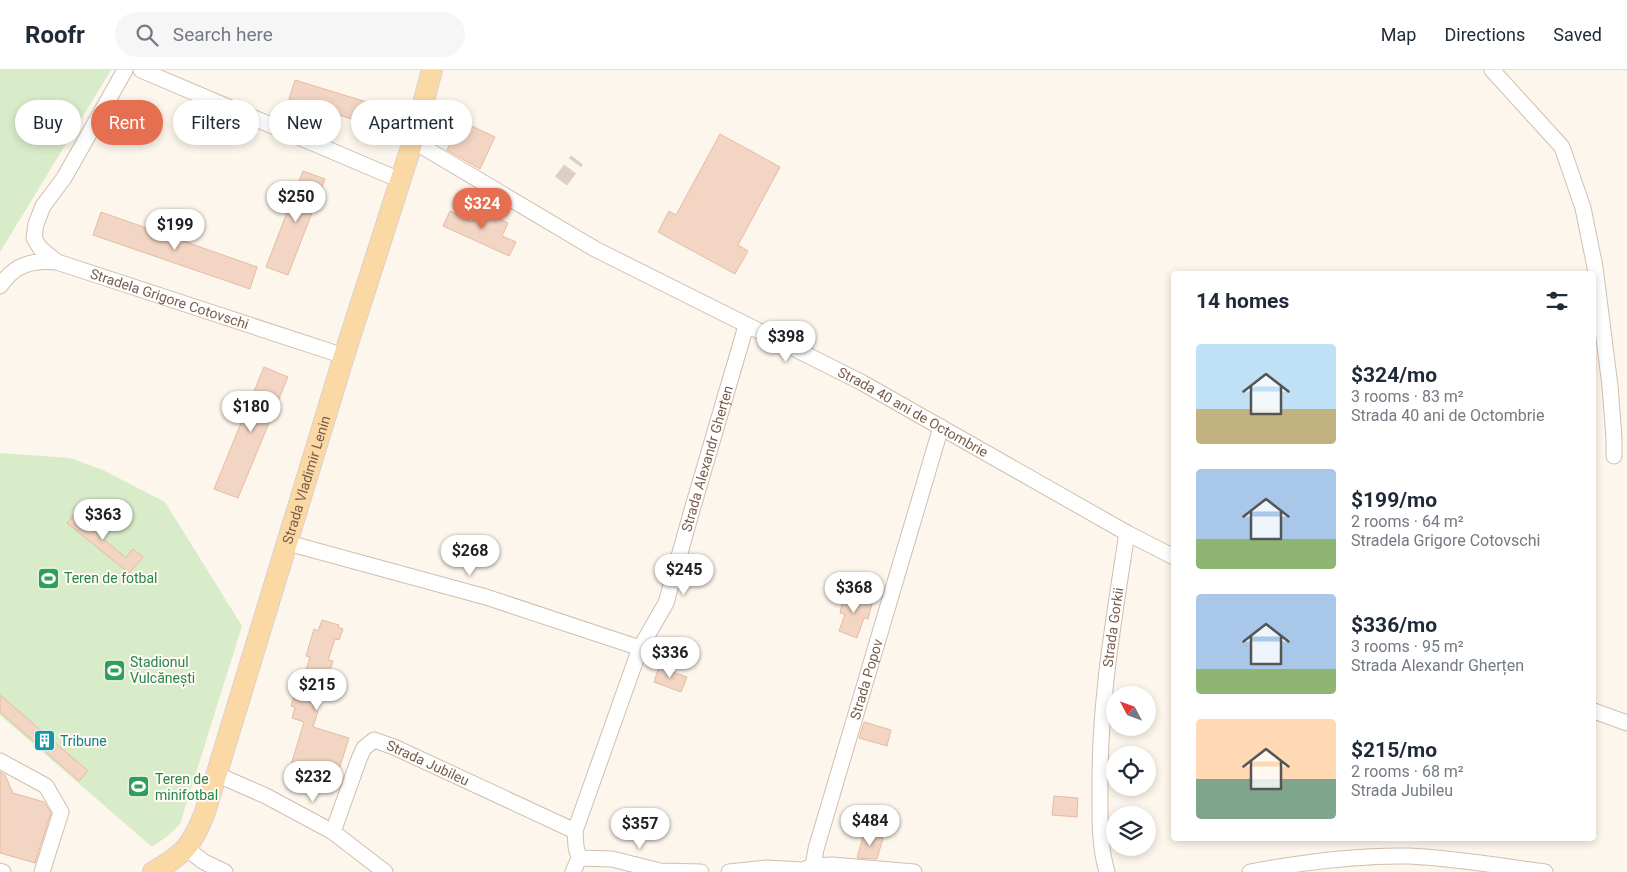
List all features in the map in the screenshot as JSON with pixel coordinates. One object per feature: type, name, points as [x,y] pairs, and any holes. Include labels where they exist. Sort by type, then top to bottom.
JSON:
[{"type":"main road","name":"Strada Vladimir Lenin","points":[[424,100],[432,70]]},
{"type":"main road","name":"Strada Vladimir Lenin","points":[[152,872],[176,858],[186,849],[196,835],[218,775],[344,356],[412,145]]},
{"type":"street","points":[[57,262],[40,248],[34,238],[36,224],[44,206],[64,178],[125,70]]},
{"type":"street","points":[[141,70],[400,180]]},
{"type":"street","points":[[1492,70],[1562,147],[1584,208],[1595,271]]},
{"type":"street","name":"Strada 40 ani de Octombrie","points":[[418,145],[595,249],[861,382],[1127,533],[1171,555]]},
{"type":"street","name":"Stradela Grigore Cotovschi","points":[[0,286],[7,276],[22,265],[38,261],[57,262],[344,356]]},
{"type":"street","points":[[1596,275],[1608,376],[1614,456]]},
{"type":"street","name":"Strada Alexandr Gherțen","points":[[576,865],[575,832],[640,648],[666,603],[746,326]]},
{"type":"street","name":"Strada Popov","points":[[815,869],[816,849],[941,427]]},
{"type":"street","name":"Strada Gorkii","points":[[1107,872],[1100,838],[1100,750],[1110,644],[1127,533]]},
{"type":"street","points":[[288,543],[486,597],[640,648]]},
{"type":"street","points":[[1596,712],[1627,722]]},
{"type":"street","name":"Strada Jubileu","points":[[333,832],[359,759],[364,748],[374,740],[394,747],[575,832]]},
{"type":"street","points":[[0,762],[46,786],[62,812],[42,872]]},
{"type":"street","points":[[218,775],[266,796],[333,832],[384,872]]},
{"type":"street","points":[[186,849],[204,862],[225,872]]},
{"type":"street","points":[[1250,872],[1316,860],[1409,856],[1545,872]]},
{"type":"street","points":[[576,865],[612,859],[660,871],[701,872]]},
{"type":"street","points":[[729,872],[766,868],[803,870],[832,865],[914,872]]},
{"type":"green space","points":[[0,70],[111,70],[81,119],[81,100],[15,100],[15,145],[65,145],[0,252]]},
{"type":"green space","name":"Stadionul Vulcănești","points":[[0,453],[70,458],[103,470],[165,502],[242,626],[180,824],[169,835],[152,847],[0,715]]},
{"type":"building","points":[[295,80],[360,100],[351,100],[351,119],[341,116],[341,100],[289,99]]},
{"type":"building","points":[[472,126],[495,137],[480,169],[447,150],[449,145],[472,145]]},
{"type":"building","points":[[720,134],[780,167],[738,245],[748,251],[735,274],[658,232],[669,211],[676,215]]},
{"type":"building","points":[[303,171],[325,179],[288,275],[266,267]]},
{"type":"building","points":[[478,208],[508,223],[502,236],[516,242],[509,256],[443,226],[450,211],[472,222]]},
{"type":"building","points":[[101,212],[257,267],[250,289],[93,235]]},
{"type":"building","points":[[264,367],[288,377],[238,498],[214,489]]},
{"type":"building","points":[[82,505],[91,512],[83,522],[126,558],[133,549],[143,557],[129,573],[67,523]]},
{"type":"building","points":[[844,594],[873,600],[868,619],[864,618],[857,638],[839,631],[845,614],[840,613]]},
{"type":"building","points":[[322,620],[339,625],[338,627],[343,629],[339,640],[335,639],[328,660],[333,661],[324,690],[319,688],[313,709],[318,711],[313,727],[349,738],[335,782],[290,768],[304,722],[292,718],[295,707],[291,706],[299,679],[303,680],[310,657],[306,656],[314,629],[318,631]]},
{"type":"building","points":[[659,667],[687,677],[681,692],[654,682]]},
{"type":"building","name":"Tribune","points":[[0,695],[88,771],[79,781],[0,712]]},
{"type":"building","points":[[864,722],[891,730],[887,746],[859,738]]},
{"type":"building","points":[[0,772],[5,775],[13,793],[44,802],[51,813],[35,863],[0,853]]},
{"type":"building","points":[[1054,796],[1078,798],[1077,817],[1052,815]]},
{"type":"building","points":[[864,833],[883,838],[877,859],[857,858]]},
{"type":"tunnel","points":[[561,181],[577,160]]},
{"type":"place","name":"Teren de fotbal","points":[[48,578]]},
{"type":"place","name":"Stadionul Vulcănești","points":[[114,670]]},
{"type":"place","name":"Tribune","points":[[44,741]]},
{"type":"place","name":"Teren de minifotbal","points":[[139,787]]}]
